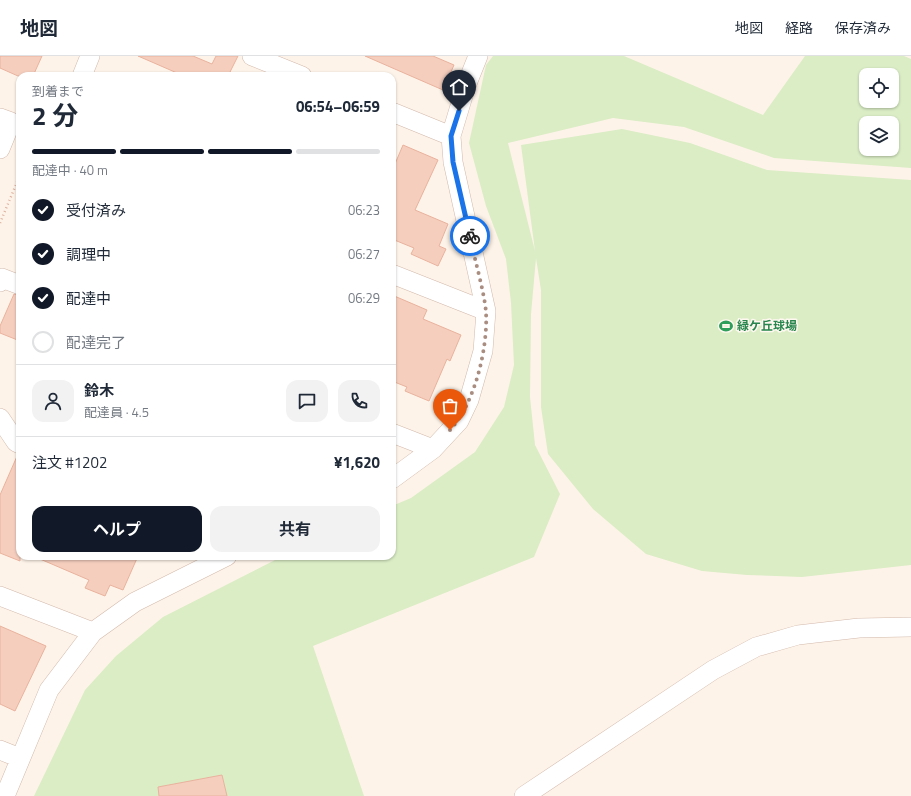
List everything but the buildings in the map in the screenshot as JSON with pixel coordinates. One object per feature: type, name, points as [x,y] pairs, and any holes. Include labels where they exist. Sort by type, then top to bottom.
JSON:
[{"type":"street","points":[[84,72],[90,56]]},
{"type":"street","points":[[252,56],[292,72]]},
{"type":"street","points":[[396,476],[433,449],[459,421],[470,400],[483,351],[486,311],[453,162],[451,136],[466,86],[478,56]]},
{"type":"street","points":[[396,114],[451,136]]},
{"type":"street","points":[[0,118],[11,122],[0,149]]},
{"type":"street","points":[[396,276],[486,311]]},
{"type":"street","points":[[0,282],[2,278],[16,283]]},
{"type":"street","points":[[0,418],[16,442]]},
{"type":"street","points":[[396,435],[433,449]]},
{"type":"street","points":[[5,796],[49,690],[93,632],[135,602],[215,560]]},
{"type":"street","points":[[0,596],[93,632]]},
{"type":"street","points":[[524,796],[713,670],[756,647],[798,635],[859,628],[911,627]]},
{"type":"street","points":[[0,750],[20,758]]},
{"type":"path","points":[[0,223],[16,185]]},
{"type":"green space","points":[[493,56],[624,56],[763,115],[805,56],[904,56],[911,59],[911,168],[774,158],[684,127],[613,118],[508,143],[535,251],[521,145],[622,129],[690,143],[767,170],[911,180],[911,565],[802,577],[747,575],[702,571],[646,554],[593,509],[548,454],[541,407],[541,290],[536,258],[531,314],[530,397],[535,445],[560,494],[534,557],[313,646],[364,796],[34,796],[85,690],[116,656],[163,617],[275,560],[396,560],[396,504],[411,498],[475,452],[504,407],[514,365],[511,303],[506,259],[486,206],[469,143],[486,65]]},
{"type":"way so far","points":[[450,430],[459,421],[470,400],[483,351],[486,311],[470,236]]},
{"type":"place","name":"緑ケ丘球場","points":[[726,326]]},
{"type":"route","points":[[459,111],[451,136],[453,162],[470,236]]}]
